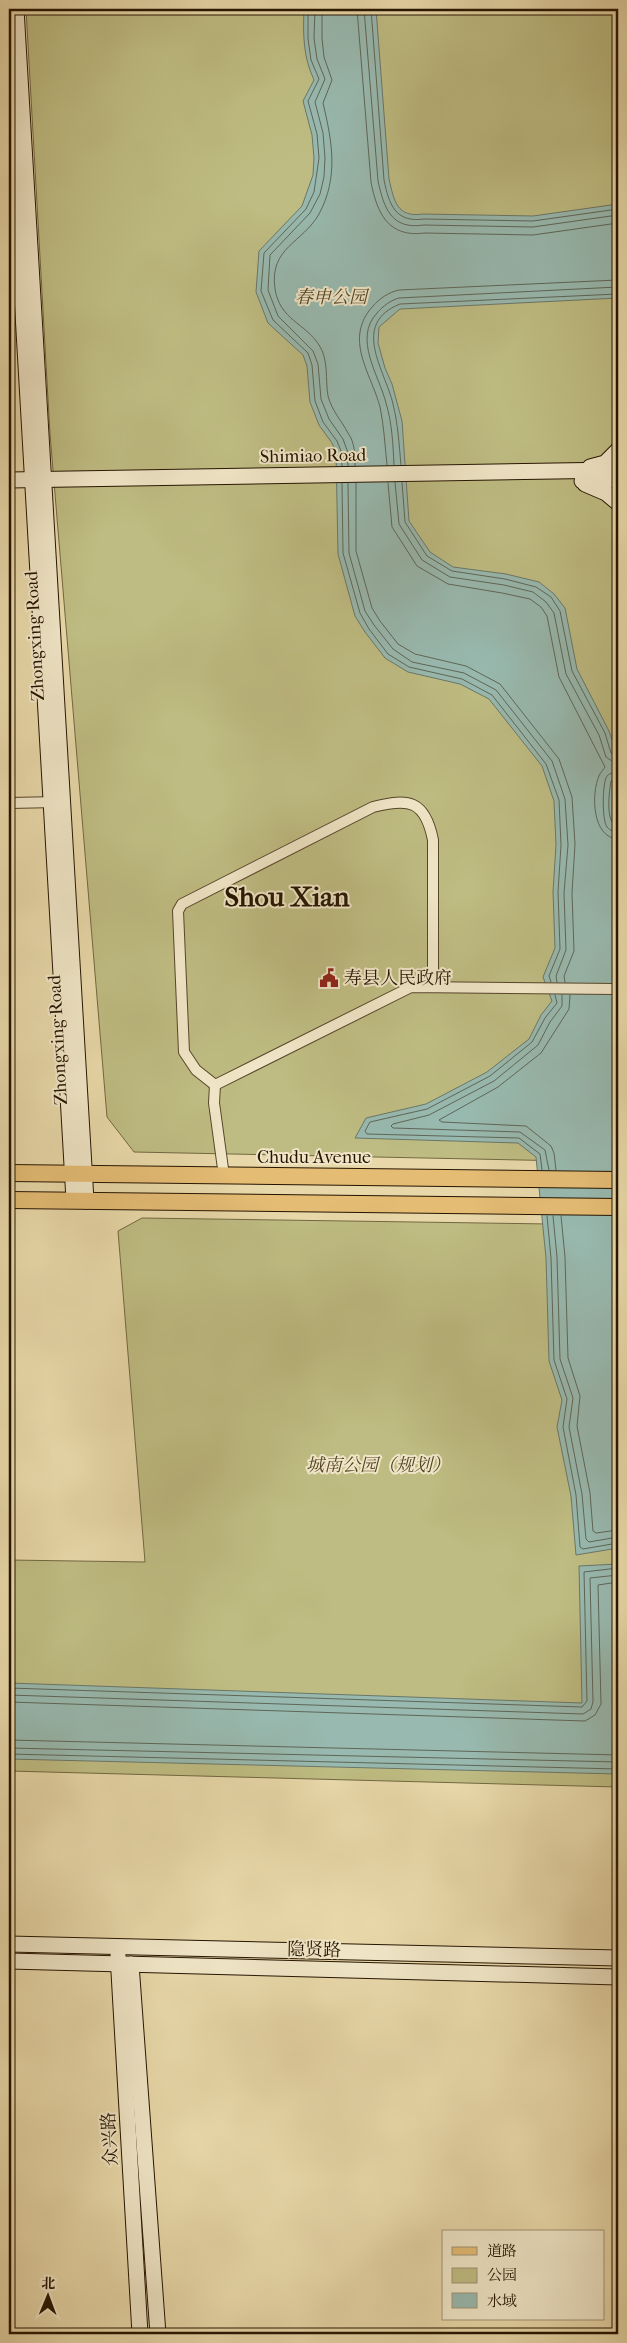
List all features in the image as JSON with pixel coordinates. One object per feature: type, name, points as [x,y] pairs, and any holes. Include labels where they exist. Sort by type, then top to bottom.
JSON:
[{"type":"main road","name":"Chudu Avenue","points":[[9,1173],[617,1180]]},
{"type":"main road","points":[[9,1200],[618,1207]]},
{"type":"street","name":"Zhongxing Road","points":[[16,9],[38,486]]},
{"type":"street","name":"Zhongxing Road","points":[[9,70],[38,486],[80,1201]]},
{"type":"street","points":[[575,476],[604,463],[618,450]]},
{"type":"street","name":"Shimiao Road","points":[[575,476],[618,470]]},
{"type":"street","name":"Shimiao Road","points":[[9,490],[38,486],[416,478],[575,476],[618,480]]},
{"type":"street","points":[[575,476],[606,493],[618,503]]},
{"type":"street","name":"Shimiao Road","points":[[9,480],[38,486]]},
{"type":"street","points":[[9,802],[57,802]]},
{"type":"street","name":"Zhongxing Road","points":[[57,802],[84,1175],[80,1201]]},
{"type":"street","points":[[215,1085],[196,1070],[184,1052],[178,911],[182,904],[373,807],[402,802],[415,804],[424,812],[430,824],[433,840],[433,987]]},
{"type":"street","points":[[215,1085],[410,987],[618,989]]},
{"type":"street","points":[[215,1085],[214,1103],[224,1176]]},
{"type":"street","name":"隐贤路","points":[[9,1944],[118,1944],[618,1958]]},
{"type":"street","name":"众兴路","points":[[118,1944],[125,1964],[158,2334]]},
{"type":"street","name":"隐贤路","points":[[9,1961],[618,1977]]},
{"type":"street","name":"众兴路","points":[[125,1964],[140,2334]]},
{"type":"green space","name":"春申公园","points":[[26,9],[618,9],[618,1162],[134,1152],[107,1117],[50,434]]},
{"type":"green space","name":"城南公园（规划）","points":[[142,1218],[618,1225],[618,1787],[9,1771],[9,1560],[145,1562],[118,1231]]},
{"type":"water","points":[[304,9],[376,9],[389,179],[395,201],[402,210],[414,215],[533,216],[618,204],[618,298],[400,309],[379,327],[378,343],[402,421],[409,521],[430,552],[453,567],[506,574],[539,582],[554,594],[565,608],[577,669],[609,731],[616,751],[615,795],[618,874],[616,1355],[618,1371],[618,1548],[576,1555],[571,1496],[557,1427],[562,1400],[549,1361],[546,1258],[536,1157],[518,1143],[355,1138],[366,1118],[426,1104],[487,1072],[529,1039],[541,1015],[552,1001],[543,977],[555,948],[553,892],[556,845],[554,801],[542,766],[489,699],[460,684],[408,672],[385,658],[355,616],[338,554],[336,452],[319,425],[310,402],[307,366],[303,355],[268,323],[256,292],[259,251],[302,206],[313,175],[312,135],[303,101],[314,80],[304,45]]},
{"type":"water","points":[[618,1564],[618,1774],[9,1759],[9,1683],[582,1703],[579,1566]]},
{"type":"place","name":"寿县人民政府","points":[[329,978]]},
{"type":"district","name":"Shou Xian","points":[[287,896]]}]
